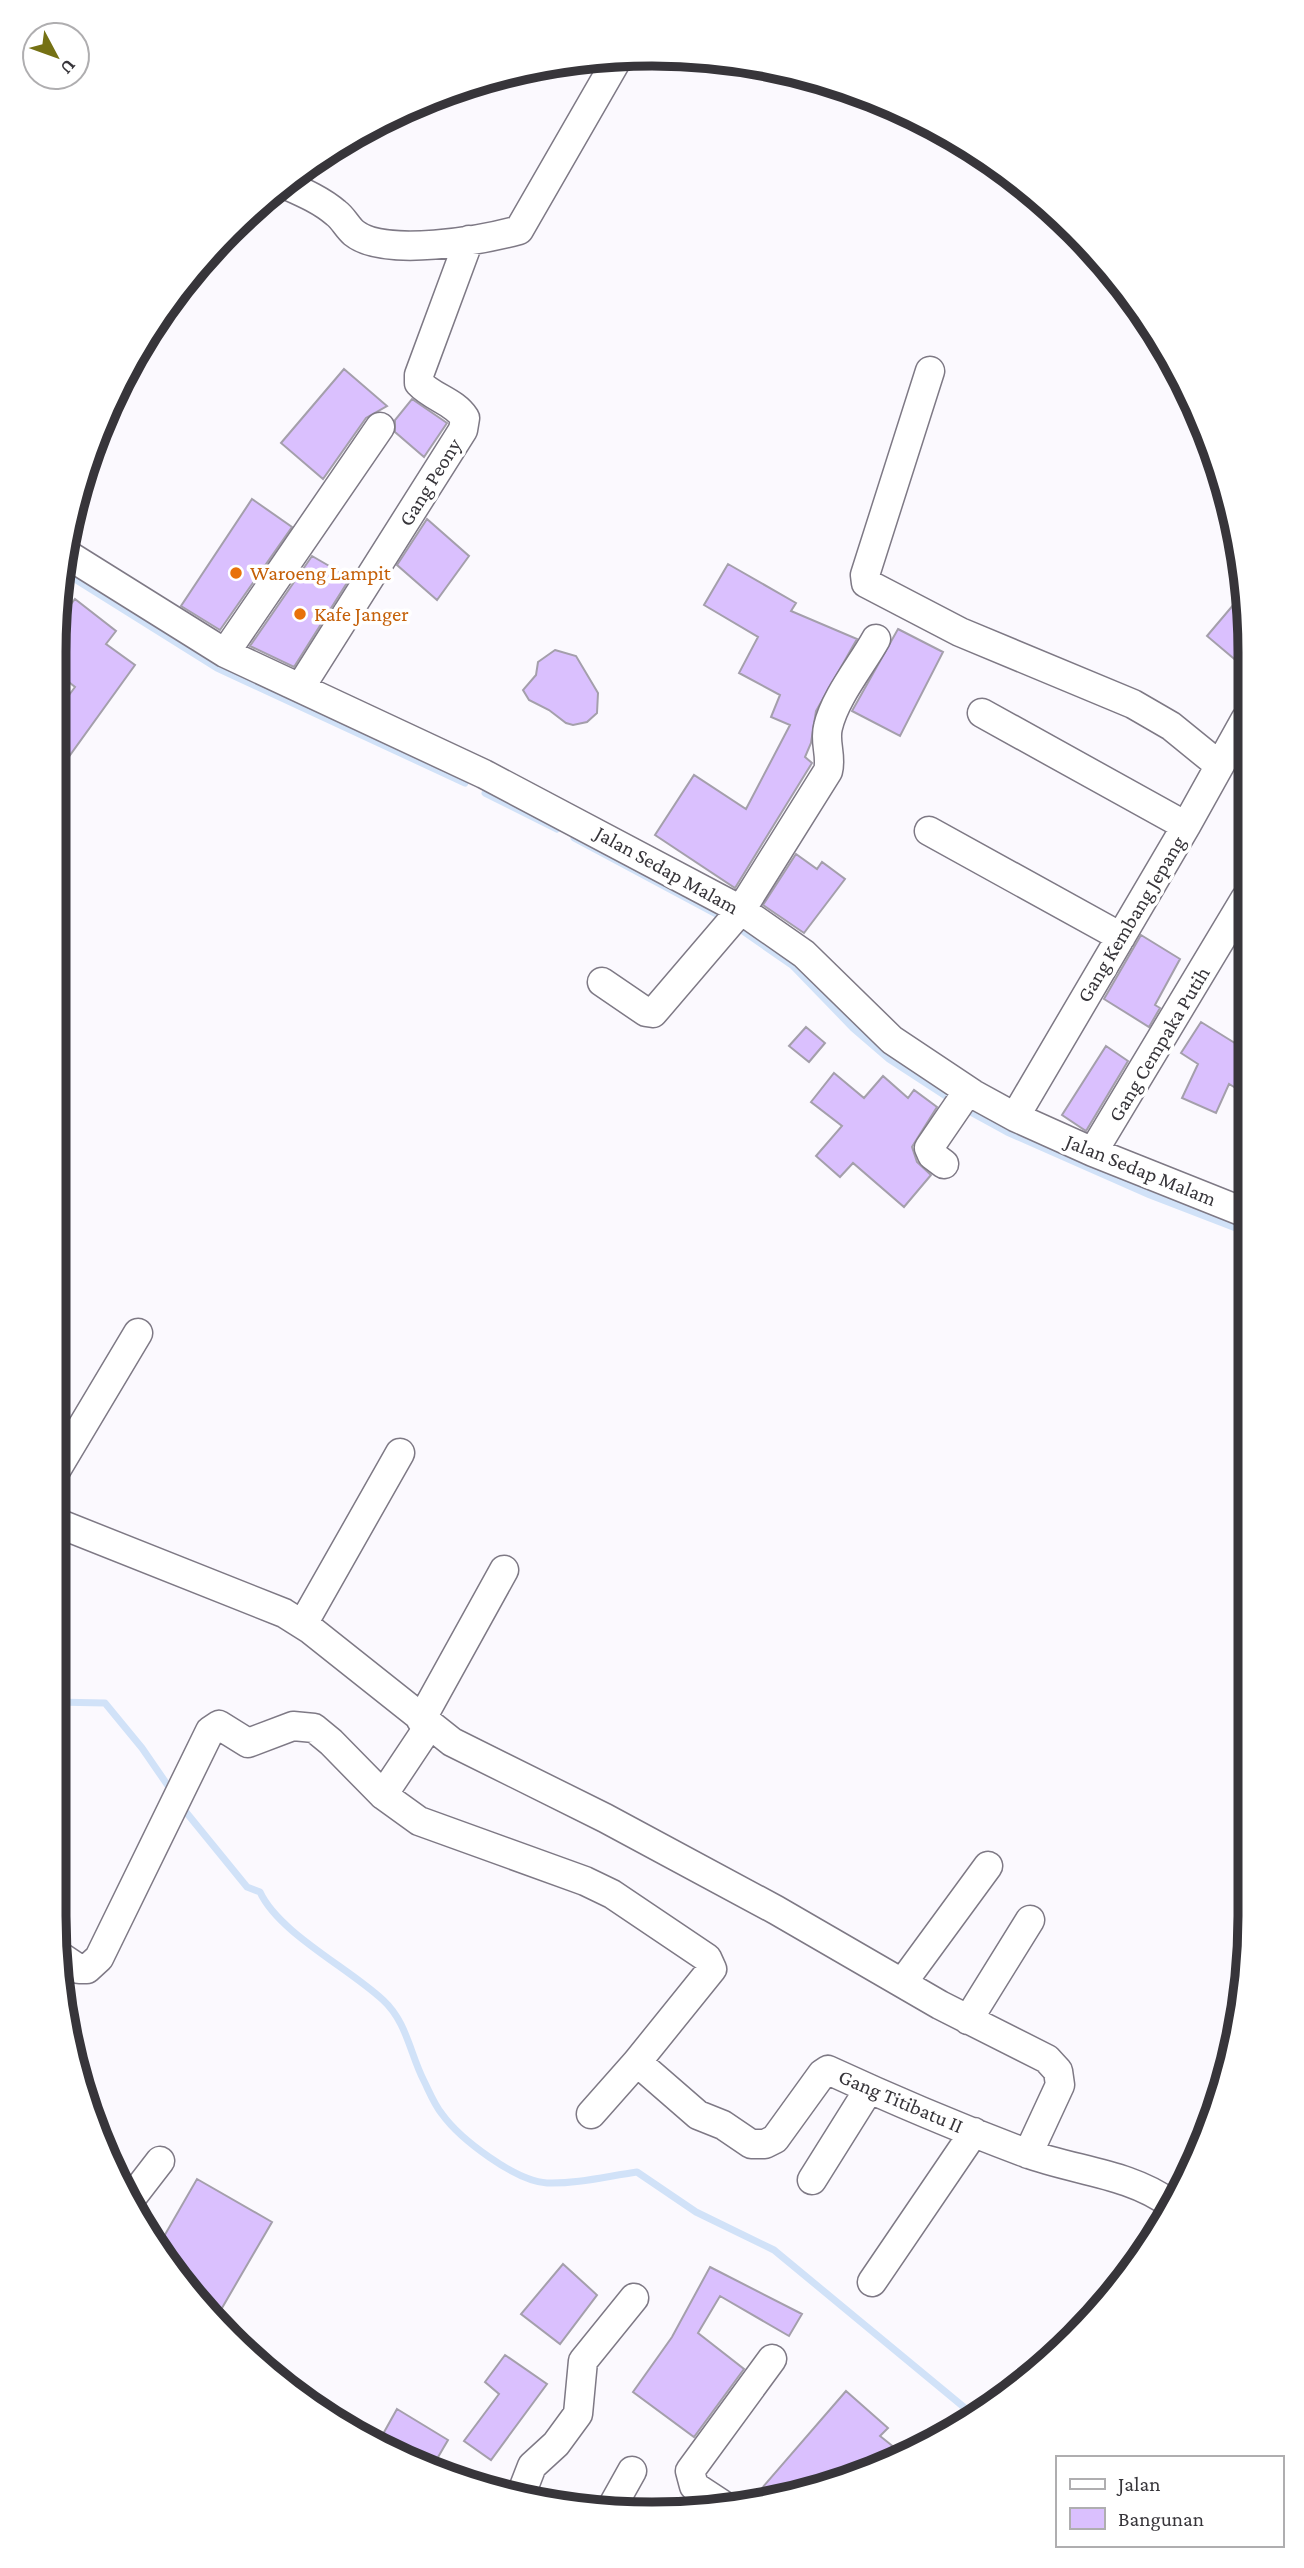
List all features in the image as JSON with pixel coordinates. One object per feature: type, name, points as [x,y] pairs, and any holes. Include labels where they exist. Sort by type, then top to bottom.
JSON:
[{"type":"street","points":[[295,188],[309,194],[337,213],[355,234],[375,243],[406,245],[469,240],[522,229],[612,68]]},
{"type":"street","name":"Gang Peony","points":[[300,688],[463,430],[465,418],[458,408],[426,390],[419,383],[419,375],[469,240]]},
{"type":"street","points":[[930,371],[865,575],[866,583],[960,632],[1133,704],[1171,726],[1219,765]]},
{"type":"street","points":[[225,653],[380,427]]},
{"type":"street","name":"Jalan Sedap Malam","points":[[75,559],[225,653],[537,800],[732,921],[804,954],[892,1040],[961,1101],[1015,1117],[1093,1152],[1238,1210]]},
{"type":"street","points":[[602,982],[646,1012],[653,1013],[732,921],[828,771],[831,757],[827,730],[832,715],[876,639]]},
{"type":"street","points":[[982,713],[1186,826]]},
{"type":"street","name":"Gang Kembang Jepang","points":[[1015,1117],[1238,732]]},
{"type":"street","points":[[929,831],[1121,937]]},
{"type":"street","name":"Gang Cempaka Putih","points":[[1093,1152],[1238,911]]},
{"type":"street","points":[[944,1164],[932,1155],[929,1148],[961,1101]]},
{"type":"street","points":[[66,1454],[138,1333]]},
{"type":"street","points":[[303,1624],[400,1453]]},
{"type":"street","points":[[66,1525],[255,1599],[303,1624],[425,1723],[481,1758],[605,1818],[968,2020],[1041,2055],[1058,2071],[1060,2085],[1028,2154]]},
{"type":"street","points":[[383,1795],[425,1723],[504,1570]]},
{"type":"street","points":[[69,1962],[79,1969],[87,1969],[99,1958],[210,1731],[219,1725],[248,1742],[293,1726],[314,1728],[383,1795],[419,1821],[603,1890],[708,1958],[712,1969],[591,2114]]},
{"type":"street","points":[[903,1982],[988,1866]]},
{"type":"street","points":[[968,2020],[1030,1920]]},
{"type":"street","name":"Gang Titibatu II","points":[[637,2062],[698,2115],[723,2125],[751,2144],[765,2144],[775,2139],[822,2074],[828,2070],[1028,2154],[1108,2175],[1155,2192],[1164,2199]]},
{"type":"street","points":[[812,2180],[869,2089]]},
{"type":"street","points":[[872,2281],[974,2132]]},
{"type":"street","points":[[136,2192],[160,2161]]},
{"type":"street","points":[[524,2487],[532,2466],[556,2444],[578,2414],[583,2361],[634,2298]]},
{"type":"street","points":[[711,2498],[694,2486],[690,2471],[772,2359]]},
{"type":"street","points":[[616,2500],[632,2471]]},
{"type":"building","points":[[344,369],[387,406],[366,418],[323,479],[281,443]]},
{"type":"building","points":[[412,399],[447,423],[424,457],[395,432],[395,420]]},
{"type":"building","name":"Waroeng Lampit","points":[[252,499],[292,527],[220,630],[181,606]]},
{"type":"building","points":[[427,519],[469,556],[437,600],[397,565]]},
{"type":"building","name":"Kafe Janger","points":[[312,556],[350,578],[294,667],[250,646]]},
{"type":"building","points":[[728,564],[796,603],[791,611],[857,639],[816,711],[811,743],[805,757],[812,763],[735,888],[655,835],[694,775],[746,809],[790,725],[771,717],[780,695],[739,673],[758,637],[704,605]]},
{"type":"building","points":[[75,599],[116,631],[106,644],[135,665],[66,761],[66,699],[75,687],[66,680],[69,607]]},
{"type":"building","points":[[1235,603],[1238,662],[1207,636]]},
{"type":"building","points":[[898,629],[943,652],[900,736],[852,711]]},
{"type":"building","points":[[555,650],[576,656],[598,693],[597,713],[587,722],[573,725],[566,723],[529,700],[523,690],[536,675],[538,662]]},
{"type":"building","points":[[796,854],[817,869],[822,862],[845,879],[804,933],[763,905]]},
{"type":"building","points":[[1141,935],[1180,959],[1155,1005],[1160,1008],[1149,1027],[1104,999]]},
{"type":"building","points":[[1201,1022],[1238,1045],[1238,1089],[1229,1084],[1216,1113],[1182,1098],[1198,1064],[1181,1053]]},
{"type":"building","points":[[806,1027],[825,1043],[809,1062],[789,1046]]},
{"type":"building","points":[[1106,1046],[1128,1061],[1086,1131],[1062,1115]]},
{"type":"building","points":[[834,1073],[864,1098],[883,1076],[908,1098],[914,1090],[937,1107],[912,1147],[917,1162],[931,1175],[904,1207],[853,1163],[840,1177],[816,1156],[842,1126],[811,1102]]},
{"type":"building","points":[[197,2179],[272,2222],[220,2311],[187,2272],[163,2238]]},
{"type":"building","points":[[563,2264],[597,2295],[560,2344],[521,2314]]},
{"type":"building","points":[[710,2267],[802,2314],[789,2336],[720,2296],[698,2333],[744,2369],[694,2437],[633,2392],[672,2337]]},
{"type":"building","points":[[505,2355],[547,2384],[491,2460],[464,2441],[499,2394],[485,2382]]},
{"type":"building","points":[[846,2391],[888,2428],[880,2436],[895,2448],[804,2482],[759,2491]]},
{"type":"building","points":[[397,2409],[448,2440],[436,2460],[382,2435]]},
{"type":"waterway","points":[[72,577],[217,668],[465,783]]},
{"type":"waterway","points":[[485,793],[557,829]]},
{"type":"waterway","points":[[574,838],[716,914]]},
{"type":"waterway","points":[[737,927],[793,966],[853,1028],[889,1059],[955,1102]]},
{"type":"waterway","points":[[965,1109],[1007,1132],[1150,1195],[1238,1229]]},
{"type":"waterway","points":[[66,1702],[105,1703],[142,1748],[173,1793]]},
{"type":"waterway","points":[[181,1806],[247,1887],[260,1892],[282,1922],[369,1988],[391,2009],[403,2028],[419,2071],[437,2106],[461,2135],[489,2157],[520,2175],[547,2183],[581,2181],[637,2172],[696,2212],[774,2250],[967,2409]]},
{"type":"place","name":"Waroeng Lampit","points":[[236,573]]},
{"type":"place","name":"Kafe Janger","points":[[300,614]]}]
